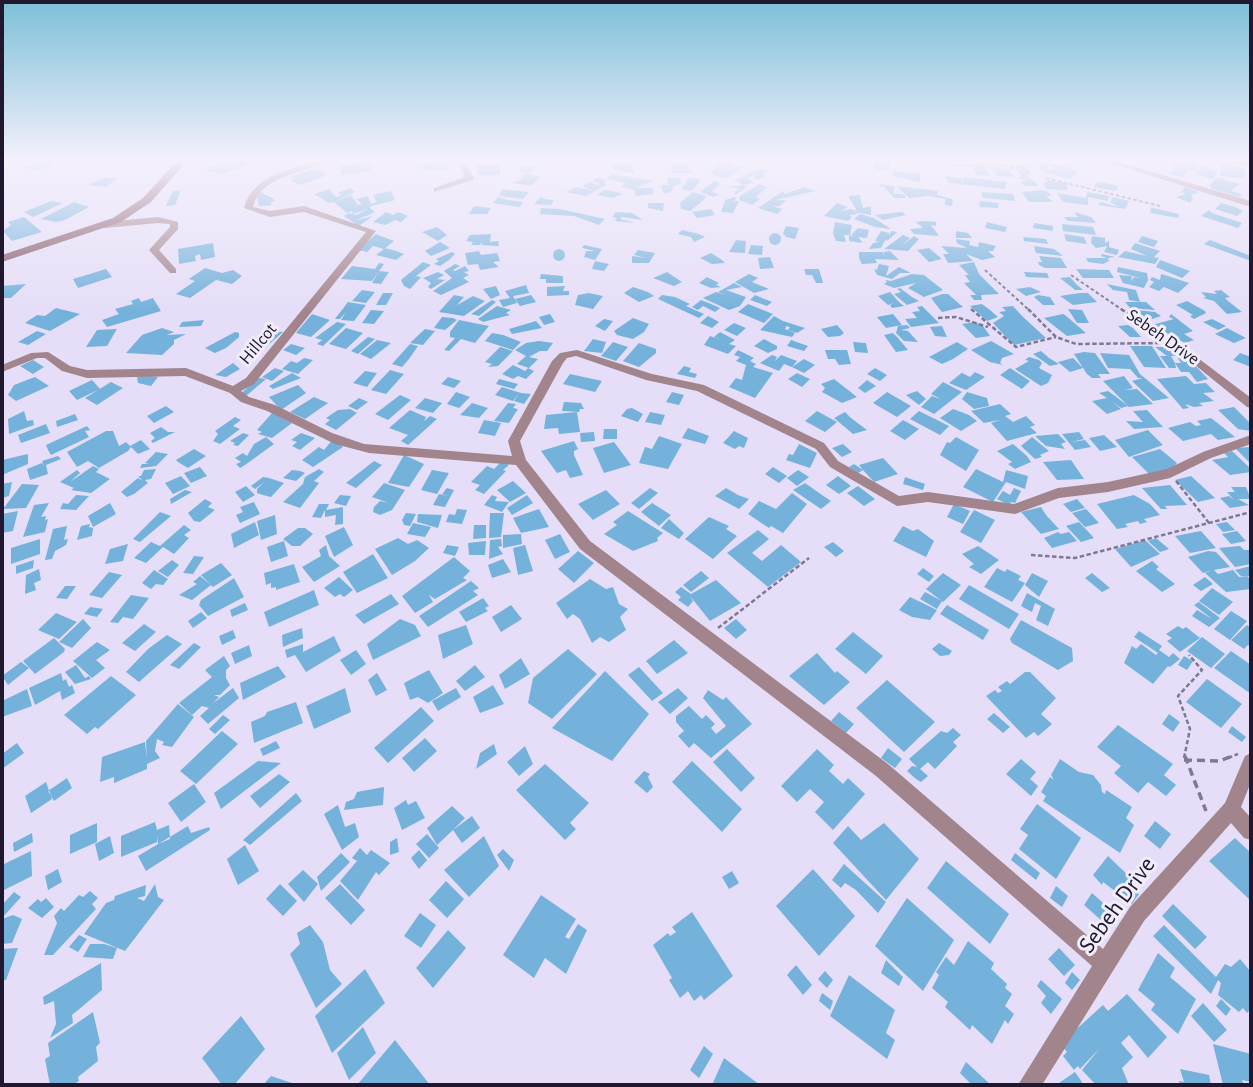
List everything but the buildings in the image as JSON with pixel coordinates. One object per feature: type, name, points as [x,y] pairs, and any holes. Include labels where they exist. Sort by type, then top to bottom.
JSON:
[{"type":"main road","points":[[2,253],[76,230],[118,212]]},
{"type":"main road","points":[[2,259],[105,225],[130,212]]},
{"type":"street","name":"Hillcot","points":[[262,212],[270,214],[285,212]]},
{"type":"street","name":"Hillcot","points":[[2,369],[35,355],[48,355],[66,369],[87,374],[186,372],[234,390],[250,381],[333,276],[370,237],[372,231],[311,212]]},
{"type":"street","points":[[105,225],[158,220],[174,222],[175,227],[154,250],[173,271]]},
{"type":"street","name":"Sebeh Drive","points":[[1178,346],[1251,404]]},
{"type":"street","points":[[1105,964],[882,770],[585,544],[548,501],[520,461],[514,441],[558,361],[564,355],[577,353],[650,377],[700,388],[752,411],[820,446],[834,464],[897,502],[928,497],[1015,509],[1058,493],[1108,487],[1170,473],[1207,455],[1251,439]]},
{"type":"street","points":[[234,390],[246,401],[255,401],[288,419],[300,421],[326,435],[364,448],[520,461]]},
{"type":"street","name":"Sebeh Drive","points":[[1030,1085],[1137,914],[1182,861],[1231,810],[1247,757]]},
{"type":"street","points":[[1231,810],[1251,831]]},
{"type":"path","points":[[985,271],[1056,337],[1076,344],[1151,341],[1178,346]]},
{"type":"path","name":"Sebeh Drive","points":[[1071,275],[1178,346]]},
{"type":"path","points":[[971,309],[1016,347],[1056,337]]},
{"type":"path","points":[[938,318],[957,317],[991,328]]},
{"type":"path","points":[[1170,473],[1209,523]]},
{"type":"path","points":[[1031,555],[1075,558],[1251,512]]},
{"type":"path","points":[[707,637],[809,558]]},
{"type":"path","points":[[1189,655],[1202,670],[1178,696],[1190,729],[1184,760],[1214,830]]},
{"type":"path","points":[[1184,760],[1219,761],[1247,757]]}]
